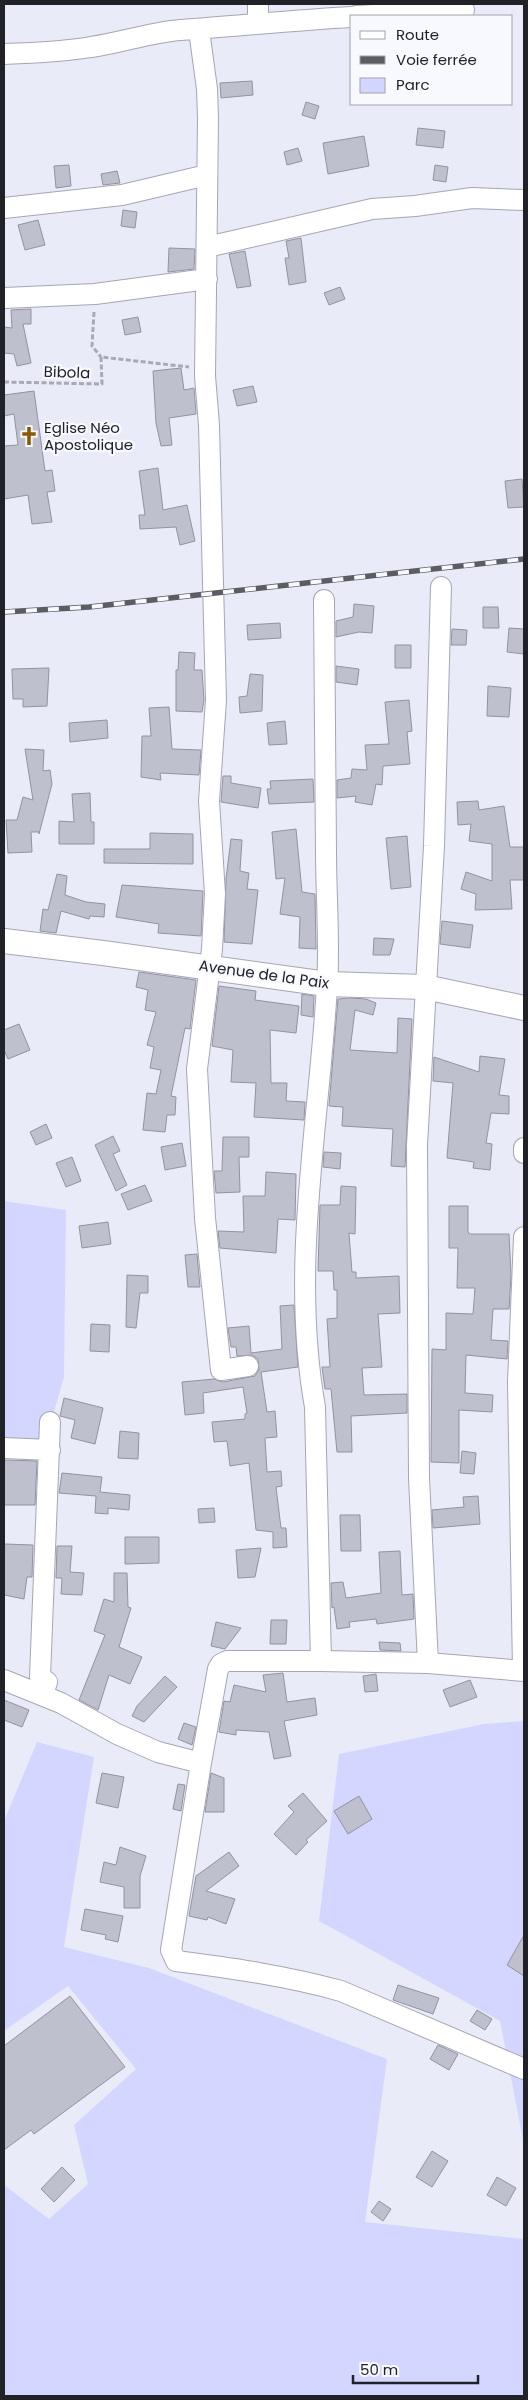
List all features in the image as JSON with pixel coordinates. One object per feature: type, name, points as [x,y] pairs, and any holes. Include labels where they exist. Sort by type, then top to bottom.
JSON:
[{"type":"street","points":[[374,15],[464,10]]},
{"type":"street","points":[[4,54],[53,52],[181,30],[200,30],[258,13],[350,16]]},
{"type":"street","points":[[200,30],[207,89],[208,247],[205,376],[209,425],[216,700],[208,801],[215,894],[209,967],[197,1069],[205,1218],[221,1370],[248,1366]]},
{"type":"street","points":[[4,208],[122,195],[207,174]]},
{"type":"street","points":[[208,247],[372,209],[415,206],[472,198],[524,200]]},
{"type":"street","points":[[4,298],[95,294],[207,280]]},
{"type":"street","points":[[428,1663],[419,1478],[418,1145],[434,846],[441,587]]},
{"type":"street","points":[[321,1661],[315,1407],[309,1372],[306,1248],[308,1185],[317,1117],[328,984],[324,600]]},
{"type":"street","name":"Avenue de la Paix","points":[[4,941],[328,984],[425,987],[524,1008]]},
{"type":"street","points":[[524,1237],[518,1382],[524,1671],[428,1663],[227,1661],[221,1664],[218,1669],[201,1764],[171,1950],[176,1961],[212,1965],[341,1991],[524,2069]]},
{"type":"street","points":[[42,1694],[47,1682],[40,1677],[50,1422]]},
{"type":"street","points":[[4,1448],[50,1450]]},
{"type":"street","points":[[4,1680],[42,1694],[117,1734],[158,1752],[201,1764]]},
{"type":"path","name":"Bibola","points":[[4,382],[102,384],[101,357],[92,346],[95,294]]},
{"type":"path","name":"Bibola","points":[[101,357],[183,364],[205,376]]},
{"type":"green space","points":[[4,1201],[66,1210],[64,1377],[44,1447],[4,1444]]},
{"type":"green space","points":[[524,1721],[524,2145],[500,2021],[319,1921],[339,1754],[484,1724]]},
{"type":"green space","points":[[37,1742],[94,1757],[64,1947],[149,1968],[387,2059],[365,2222],[524,2239],[524,2396],[4,2395],[4,2185],[49,2219],[88,2184],[74,2125],[136,2069],[68,1986],[4,2031],[4,1821]]},
{"type":"building","points":[[252,81],[253,95],[221,98],[220,83]]},
{"type":"building","points":[[306,102],[319,106],[315,119],[302,115]]},
{"type":"building","points":[[418,128],[445,131],[443,148],[416,145]]},
{"type":"building","points":[[364,136],[369,166],[328,174],[323,143]]},
{"type":"building","points":[[298,148],[302,161],[287,165],[284,152]]},
{"type":"building","points":[[69,165],[71,186],[56,188],[54,166]]},
{"type":"building","points":[[435,165],[448,167],[446,182],[433,180]]},
{"type":"building","points":[[117,171],[120,183],[103,185],[101,174]]},
{"type":"building","points":[[123,210],[137,212],[135,228],[121,226]]},
{"type":"building","points":[[38,220],[45,245],[25,250],[18,225]]},
{"type":"building","points":[[301,238],[306,282],[289,285],[285,258],[289,258],[286,241]]},
{"type":"building","points":[[169,248],[195,249],[194,269],[168,272]]},
{"type":"building","points":[[245,251],[251,286],[237,288],[229,254]]},
{"type":"building","points":[[340,287],[345,299],[329,305],[324,293]]},
{"type":"building","points":[[31,309],[31,324],[23,324],[31,363],[17,366],[14,354],[4,353],[4,327],[12,328],[11,310]]},
{"type":"building","points":[[138,317],[141,332],[125,335],[122,320]]},
{"type":"building","points":[[181,368],[184,390],[194,388],[196,414],[169,418],[172,445],[161,446],[156,423],[153,371]]},
{"type":"building","points":[[253,386],[257,402],[237,406],[233,390]]},
{"type":"building","points":[[34,391],[45,471],[52,470],[55,491],[47,492],[52,522],[32,524],[28,495],[4,499],[4,446],[18,445],[14,414],[4,416],[4,395]]},
{"type":"building","points":[[158,468],[163,510],[187,505],[195,541],[180,545],[176,527],[140,529],[139,515],[145,515],[139,471]]},
{"type":"building","points":[[522,479],[524,507],[508,508],[505,481]]},
{"type":"building","points":[[354,604],[374,606],[372,633],[359,632],[336,637],[336,621],[353,617]]},
{"type":"building","points":[[483,607],[498,607],[499,628],[483,628]]},
{"type":"building","points":[[280,623],[281,638],[248,640],[247,625]]},
{"type":"building","points":[[509,628],[524,629],[524,654],[507,652]]},
{"type":"building","points":[[452,629],[467,630],[466,645],[451,645]]},
{"type":"building","points":[[395,645],[411,645],[411,668],[395,668]]},
{"type":"building","points":[[179,652],[195,653],[194,670],[202,670],[204,700],[202,712],[176,711],[176,670],[178,670]]},
{"type":"building","points":[[336,666],[359,669],[357,685],[336,682]]},
{"type":"building","points":[[49,668],[47,706],[23,707],[23,699],[13,699],[12,669]]},
{"type":"building","points":[[250,674],[263,675],[262,711],[240,713],[239,697],[247,696]]},
{"type":"building","points":[[488,686],[511,688],[509,717],[487,716]]},
{"type":"building","points":[[409,700],[412,731],[407,732],[410,764],[383,766],[382,785],[376,784],[372,805],[355,802],[356,796],[337,798],[337,780],[351,778],[352,769],[367,770],[365,745],[389,744],[385,702]]},
{"type":"building","points":[[169,707],[172,749],[201,750],[199,775],[160,773],[161,780],[141,777],[142,736],[151,736],[149,708]]},
{"type":"building","points":[[107,720],[108,738],[70,742],[69,723]]},
{"type":"building","points":[[285,721],[287,744],[269,745],[267,723]]},
{"type":"building","points":[[25,749],[44,750],[43,771],[50,770],[52,784],[39,834],[39,832],[31,832],[32,852],[8,853],[6,820],[17,820],[23,797],[33,800]]},
{"type":"building","points":[[223,776],[231,776],[231,783],[261,788],[258,808],[221,802]]},
{"type":"building","points":[[313,779],[314,802],[269,804],[267,789],[271,789],[270,781]]},
{"type":"building","points":[[90,793],[91,822],[94,822],[94,844],[59,844],[59,821],[74,822],[72,794]]},
{"type":"building","points":[[478,801],[479,810],[504,806],[510,847],[524,847],[524,880],[510,880],[512,909],[475,910],[476,894],[461,889],[466,872],[492,881],[492,844],[469,841],[471,824],[458,825],[457,802]]},
{"type":"building","points":[[296,829],[302,892],[315,894],[316,949],[299,948],[300,917],[280,914],[285,878],[276,879],[272,832]]},
{"type":"building","points":[[150,833],[193,834],[193,864],[104,863],[104,849],[150,849]]},
{"type":"building","points":[[407,836],[411,887],[391,889],[386,838]]},
{"type":"building","points":[[231,839],[242,840],[240,871],[249,873],[247,889],[258,890],[252,944],[224,942],[226,879]]},
{"type":"building","points":[[57,874],[67,876],[65,895],[86,902],[105,904],[104,917],[90,916],[89,919],[61,911],[56,933],[40,931],[43,909],[48,910]]},
{"type":"building","points":[[122,885],[203,891],[201,936],[158,933],[159,924],[116,917]]},
{"type":"building","points":[[442,921],[473,925],[470,948],[440,944]]},
{"type":"building","points":[[374,938],[394,939],[390,955],[373,955]]},
{"type":"building","points":[[139,972],[196,980],[190,1029],[185,1028],[171,1096],[176,1097],[175,1115],[167,1115],[165,1132],[143,1130],[147,1093],[156,1094],[161,1070],[150,1068],[154,1047],[147,1045],[156,1012],[145,1010],[148,990],[136,987]]},
{"type":"building","points":[[219,986],[256,991],[255,1000],[299,1006],[296,1033],[270,1030],[271,1083],[287,1083],[286,1101],[305,1102],[304,1120],[254,1117],[256,1083],[231,1082],[233,1050],[212,1046]]},
{"type":"building","points":[[302,994],[314,996],[313,1017],[301,1015]]},
{"type":"building","points":[[338,999],[366,999],[376,1003],[373,1015],[355,1010],[350,1050],[397,1053],[398,1018],[412,1019],[405,1167],[391,1166],[393,1129],[342,1126],[343,1107],[329,1106]]},
{"type":"building","points":[[19,1024],[30,1050],[8,1059],[4,1050],[4,1030]]},
{"type":"building","points":[[480,1056],[505,1059],[499,1095],[509,1096],[509,1114],[491,1113],[486,1143],[492,1144],[490,1170],[473,1168],[474,1162],[447,1158],[453,1083],[433,1081],[434,1057],[479,1072]]},
{"type":"building","points":[[46,1124],[52,1138],[36,1145],[30,1132]]},
{"type":"building","points":[[113,1136],[120,1151],[113,1154],[127,1185],[116,1191],[95,1145]]},
{"type":"building","points":[[223,1137],[249,1137],[249,1157],[239,1157],[240,1192],[216,1193],[214,1171],[222,1171]]},
{"type":"building","points":[[182,1143],[186,1166],[165,1170],[161,1147]]},
{"type":"building","points":[[324,1152],[341,1153],[340,1169],[323,1167]]},
{"type":"building","points":[[72,1157],[81,1181],[66,1187],[56,1163]]},
{"type":"building","points":[[266,1172],[296,1174],[295,1220],[278,1219],[276,1253],[220,1248],[218,1231],[244,1232],[243,1196],[265,1196]]},
{"type":"building","points":[[145,1185],[152,1201],[128,1210],[121,1194]]},
{"type":"building","points":[[341,1186],[356,1187],[355,1234],[349,1233],[352,1272],[356,1272],[356,1278],[399,1276],[400,1313],[378,1314],[382,1367],[362,1368],[364,1395],[407,1394],[407,1413],[351,1416],[352,1452],[337,1452],[331,1389],[325,1389],[322,1367],[330,1367],[327,1319],[337,1318],[337,1290],[334,1290],[333,1271],[318,1271],[320,1205],[340,1205]]},
{"type":"building","points":[[449,1206],[468,1206],[468,1232],[470,1234],[509,1234],[511,1275],[509,1309],[493,1309],[491,1340],[508,1341],[507,1359],[466,1355],[465,1393],[493,1395],[492,1412],[459,1410],[459,1463],[431,1462],[432,1349],[446,1350],[446,1313],[473,1314],[475,1288],[457,1288],[458,1248],[449,1248]]},
{"type":"building","points":[[108,1222],[111,1244],[82,1248],[79,1226]]},
{"type":"building","points":[[197,1254],[200,1287],[188,1287],[185,1255]]},
{"type":"building","points":[[127,1275],[148,1276],[148,1293],[140,1293],[136,1328],[126,1327]]},
{"type":"building","points":[[294,1305],[298,1367],[261,1372],[267,1412],[275,1411],[277,1437],[265,1438],[267,1472],[281,1471],[282,1486],[276,1487],[281,1528],[286,1528],[287,1547],[273,1548],[273,1532],[256,1530],[249,1463],[230,1466],[227,1441],[214,1442],[212,1422],[245,1419],[245,1414],[247,1413],[243,1387],[203,1393],[204,1413],[185,1415],[182,1382],[214,1379],[223,1382],[255,1376],[259,1370],[258,1359],[252,1355],[237,1356],[236,1347],[231,1347],[228,1328],[249,1326],[251,1353],[282,1349],[280,1306]]},
{"type":"building","points":[[91,1324],[110,1325],[109,1352],[90,1351]]},
{"type":"building","points":[[64,1398],[103,1408],[95,1444],[71,1438],[75,1420],[60,1416]]},
{"type":"building","points":[[120,1431],[139,1433],[138,1459],[118,1458]]},
{"type":"building","points":[[462,1451],[476,1453],[474,1474],[460,1473]]},
{"type":"building","points":[[4,1460],[37,1461],[35,1505],[4,1505]]},
{"type":"building","points":[[62,1473],[102,1477],[100,1492],[130,1495],[129,1510],[108,1508],[108,1514],[95,1513],[96,1496],[59,1493]]},
{"type":"building","points":[[478,1496],[480,1524],[433,1528],[432,1510],[464,1507],[463,1497]]},
{"type":"building","points":[[214,1508],[215,1522],[199,1523],[198,1509]]},
{"type":"building","points":[[340,1515],[360,1515],[361,1551],[341,1551]]},
{"type":"building","points":[[125,1537],[159,1537],[159,1563],[125,1564]]},
{"type":"building","points":[[4,1544],[33,1545],[32,1577],[27,1577],[24,1599],[4,1595]]},
{"type":"building","points":[[57,1546],[72,1546],[70,1572],[84,1573],[82,1595],[61,1594],[62,1578],[56,1578]]},
{"type":"building","points":[[261,1548],[255,1577],[238,1578],[236,1550]]},
{"type":"building","points":[[400,1551],[402,1595],[413,1594],[414,1619],[377,1624],[376,1619],[349,1622],[350,1627],[337,1629],[334,1607],[332,1608],[331,1583],[343,1582],[346,1598],[381,1593],[379,1552]]},
{"type":"building","points":[[114,1573],[127,1573],[128,1607],[131,1608],[119,1647],[142,1657],[130,1684],[109,1675],[98,1710],[79,1700],[105,1635],[94,1631],[104,1599],[114,1602]]},
{"type":"building","points":[[271,1620],[287,1620],[286,1644],[270,1644]]},
{"type":"building","points":[[216,1622],[241,1628],[225,1649],[211,1646]]},
{"type":"building","points":[[379,1642],[400,1643],[401,1651],[380,1650]]},
{"type":"building","points":[[283,1673],[287,1702],[315,1698],[317,1715],[284,1721],[291,1756],[274,1759],[269,1732],[236,1730],[236,1735],[219,1732],[224,1701],[230,1702],[234,1685],[266,1692],[263,1675]]},
{"type":"building","points":[[376,1674],[378,1691],[365,1692],[363,1676]]},
{"type":"building","points":[[165,1676],[177,1687],[144,1722],[132,1716],[137,1706]]},
{"type":"building","points":[[470,1680],[477,1697],[450,1707],[443,1690]]},
{"type":"building","points":[[4,1700],[29,1710],[22,1727],[4,1720]]},
{"type":"building","points":[[184,1723],[196,1727],[192,1745],[178,1739]]},
{"type":"building","points":[[102,1773],[124,1777],[118,1808],[96,1803]]},
{"type":"building","points":[[211,1773],[224,1778],[224,1812],[205,1812]]},
{"type":"building","points":[[178,1784],[185,1785],[181,1811],[173,1809]]},
{"type":"building","points":[[303,1793],[327,1821],[306,1840],[308,1842],[296,1855],[274,1834],[294,1812],[288,1806]]},
{"type":"building","points":[[359,1796],[372,1819],[348,1834],[334,1811]]},
{"type":"building","points":[[120,1847],[146,1856],[140,1876],[140,1908],[124,1908],[124,1887],[100,1882],[104,1862],[116,1865]]},
{"type":"building","points":[[229,1852],[239,1866],[206,1891],[235,1899],[226,1924],[208,1917],[207,1920],[189,1916],[196,1876]]},
{"type":"building","points":[[85,1909],[123,1916],[118,1942],[105,1939],[106,1935],[81,1930]]},
{"type":"building","points":[[524,1935],[524,1976],[507,1965]]},
{"type":"building","points":[[398,1985],[439,1998],[433,2014],[393,2000]]},
{"type":"building","points":[[70,1996],[125,2067],[34,2134],[31,2130],[4,2150],[4,2046]]},
{"type":"building","points":[[477,2010],[492,2019],[485,2030],[470,2021]]},
{"type":"building","points":[[438,2045],[458,2054],[449,2070],[430,2059]]},
{"type":"building","points":[[432,2151],[448,2161],[432,2187],[416,2177]]},
{"type":"building","points":[[62,2167],[75,2180],[54,2202],[41,2189]]},
{"type":"building","points":[[497,2177],[516,2188],[506,2206],[487,2195]]},
{"type":"building","points":[[379,2201],[391,2209],[383,2221],[371,2212]]},
{"type":"railway","points":[[4,612],[89,607],[524,559]]},
{"type":"place","name":"Eglise Néo Apostolique","points":[[29,436]]}]
